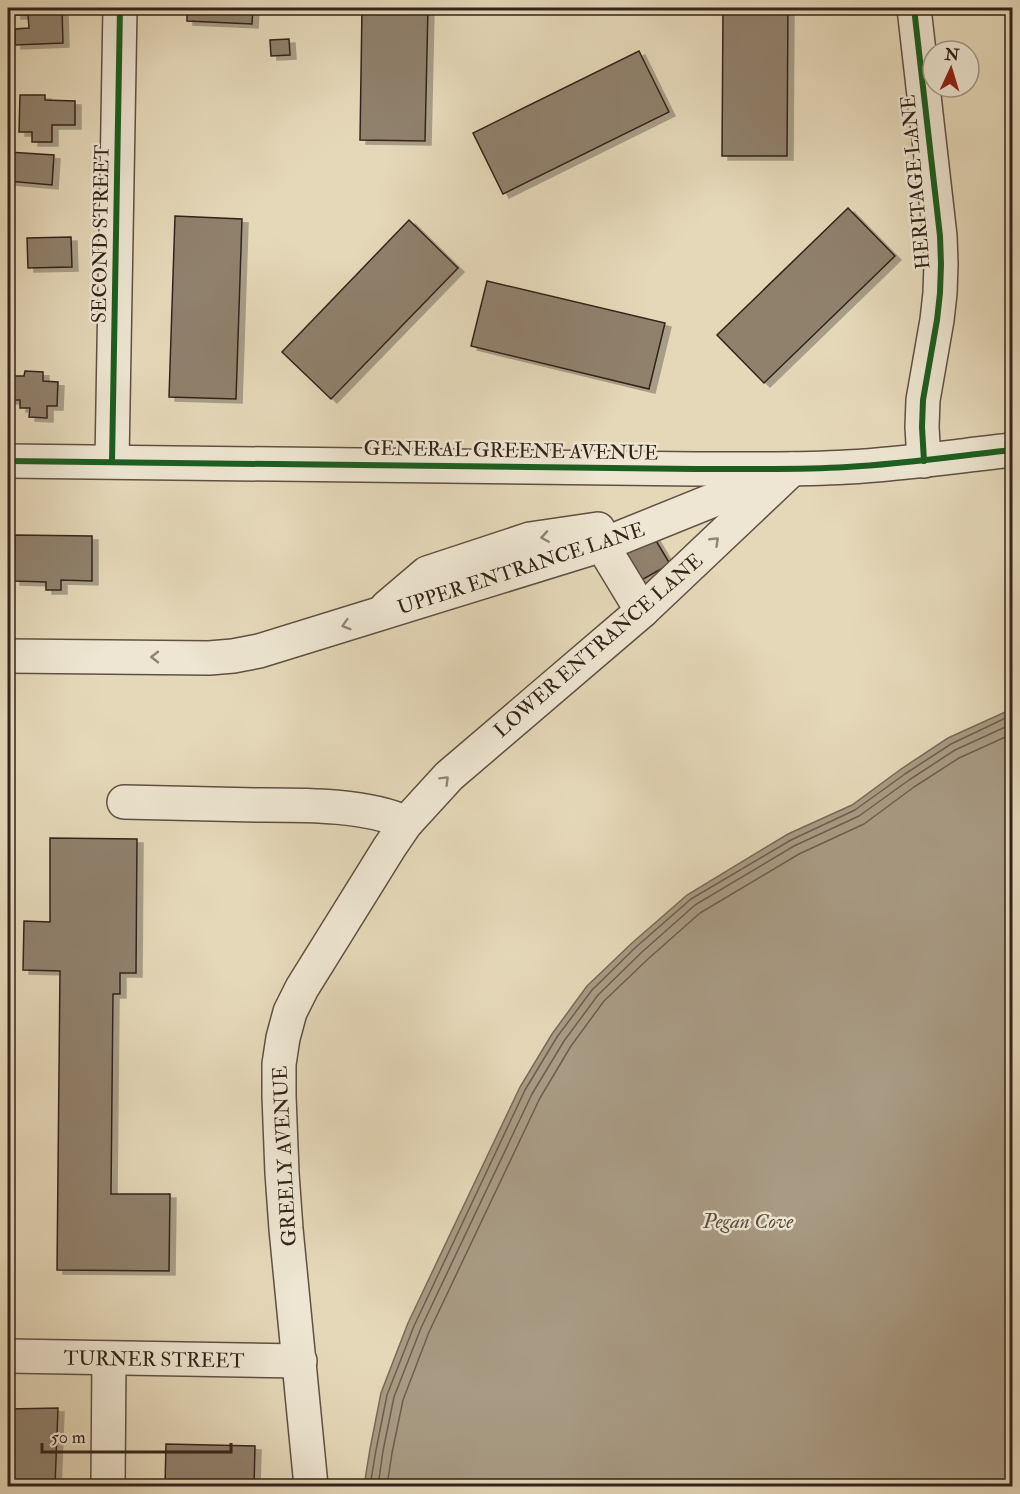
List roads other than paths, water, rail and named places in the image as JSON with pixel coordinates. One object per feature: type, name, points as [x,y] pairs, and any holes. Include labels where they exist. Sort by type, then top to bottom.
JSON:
[{"type":"street","name":"SECOND STREET","points":[[112,461],[120,8]]},
{"type":"street","name":"HERITAGE LANE","points":[[914,8],[940,236],[941,264],[937,320],[922,400],[921,427],[924,461]]},
{"type":"street","name":"GENERAL GREENE AVENUE","points":[[8,461],[792,469],[924,461],[1012,450]]},
{"type":"street","name":"UPPER ENTRANCE LANE","points":[[8,656],[209,658],[233,656],[277,646],[602,545],[792,469]]},
{"type":"street","name":"LOWER ENTRANCE LANE","points":[[406,823],[449,776],[642,611],[792,469]]},
{"type":"street","name":"UPPER ENTRANCE LANE","points":[[376,615],[427,573],[530,539],[666,519]]},
{"type":"street","points":[[602,545],[642,611]]},
{"type":"street","points":[[124,802],[321,807],[380,814],[406,823]]},
{"type":"street","name":"GREELY AVENUE","points":[[311,1486],[282,1173],[279,1064],[290,1012],[302,988],[406,823]]},
{"type":"street","name":"TURNER STREET","points":[[8,1356],[300,1362]]},
{"type":"street","points":[[108,1486],[109,1359]]},
{"type":"water","name":"Pegan Cove","points":[[1012,709],[1012,1486],[364,1486],[381,1393],[408,1323],[520,1087],[552,1034],[587,986],[687,895],[788,834],[852,805],[948,738]]}]
